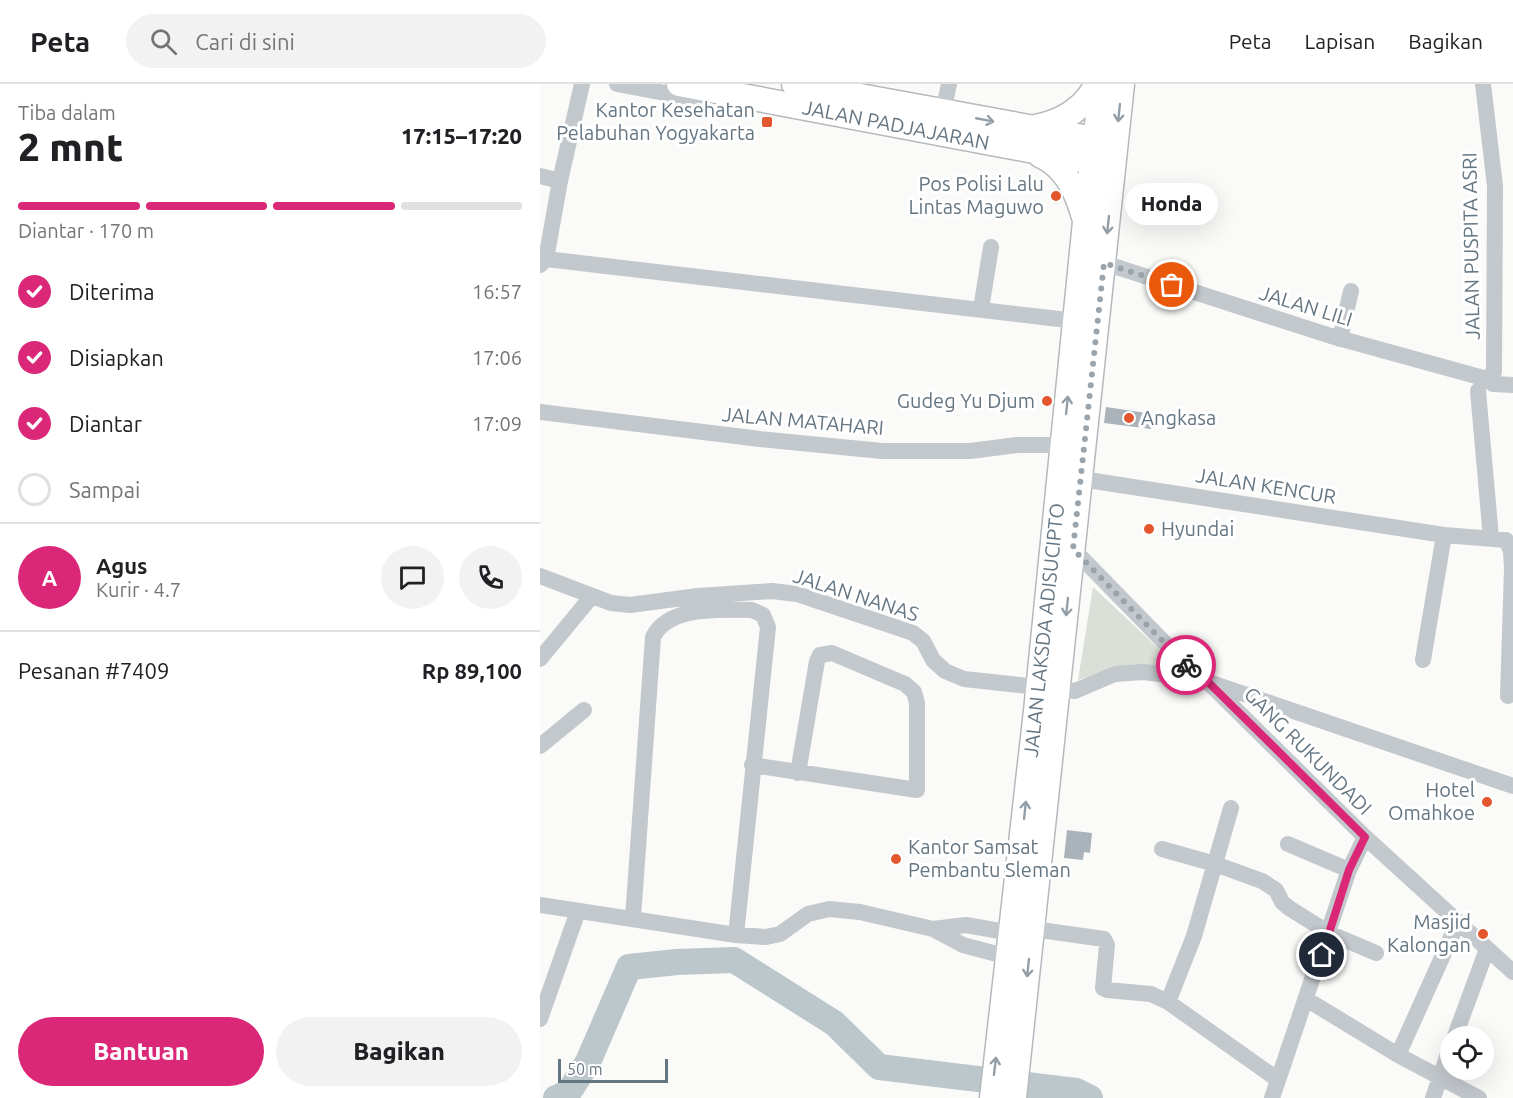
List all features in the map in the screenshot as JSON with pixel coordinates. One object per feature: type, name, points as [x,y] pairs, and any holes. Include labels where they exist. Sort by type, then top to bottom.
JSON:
[{"type":"highway","name":"JALAN PADJAJARAN","points":[[679,84],[841,98]]},
{"type":"highway","name":"JALAN PADJAJARAN","points":[[794,84],[877,111],[1033,152],[1104,153]]},
{"type":"highway","points":[[1029,128],[1057,121],[1072,114],[1099,84]]},
{"type":"highway","points":[[1099,84],[1104,153]]},
{"type":"highway","points":[[1104,153],[1122,84]]},
{"type":"highway","name":"JALAN PADJAJARAN","points":[[877,111],[943,112],[1029,128],[1104,153]]},
{"type":"highway","points":[[1033,152],[1048,158],[1068,177],[1076,190],[1085,222]]},
{"type":"highway","name":"JALAN LAKSDA ADISUCIPTO","points":[[992,1098],[1010,1035],[1063,548],[1063,445],[1085,222],[1104,153]]},
{"type":"highway","name":"JALAN LAKSDA ADISUCIPTO","points":[[1063,548],[1081,479],[1104,263],[1104,153]]},
{"type":"highway","name":"JALAN LAKSDA ADISUCIPTO","points":[[1014,1098],[1008,957],[1022,931]]},
{"type":"street","points":[[582,84],[543,262],[1076,321]]},
{"type":"street","points":[[617,84],[804,120],[841,98]]},
{"type":"street","points":[[943,112],[950,84]]},
{"type":"street","name":"JALAN PUSPITA ASRI","points":[[1483,84],[1495,186],[1487,381],[1491,538]]},
{"type":"street","points":[[540,176],[560,181]]},
{"type":"street","points":[[981,309],[991,247]]},
{"type":"street","name":"JALAN LILI","points":[[1104,263],[1340,339],[1493,384],[1513,385]]},
{"type":"street","points":[[1340,339],[1351,291]]},
{"type":"street","name":"JALAN MATAHARI","points":[[540,412],[760,439],[882,451],[970,450],[1017,445],[1063,445]]},
{"type":"street","name":"JALAN KENCUR","points":[[1081,479],[1444,535],[1491,538]]},
{"type":"street","points":[[1423,660],[1444,535]]},
{"type":"street","points":[[1491,538],[1506,540],[1511,551],[1508,696]]},
{"type":"street","name":"GANG RUKUNDADI","points":[[1063,548],[1365,837],[1513,972]]},
{"type":"street","name":"JALAN NANAS","points":[[540,576],[611,603],[630,605],[761,592],[797,594],[913,633],[923,640],[933,660],[945,671],[964,679],[1048,689],[1083,689],[1114,674],[1143,672],[1203,680]]},
{"type":"street","points":[[542,654],[592,596]]},
{"type":"street","points":[[633,918],[653,637],[665,621],[687,613],[752,610],[763,615],[768,627],[736,935]]},
{"type":"street","points":[[752,765],[798,773],[917,790],[917,703],[914,692],[905,684],[832,653],[820,655],[817,661],[798,773]]},
{"type":"street","points":[[1203,680],[1513,786]]},
{"type":"street","points":[[540,746],[584,710]]},
{"type":"street","points":[[1168,1002],[1194,936],[1231,808]]},
{"type":"street","points":[[1272,1098],[1349,870],[1365,837]]},
{"type":"street","points":[[1288,844],[1349,870]]},
{"type":"street","points":[[1162,849],[1215,864],[1271,885],[1282,902],[1289,908],[1329,933],[1376,953]]},
{"type":"street","points":[[540,905],[766,938],[780,934],[808,914],[829,909],[860,912],[933,929],[963,945],[1008,957]]},
{"type":"street","points":[[540,1019],[578,911]]},
{"type":"street","points":[[1398,1055],[1458,922]]},
{"type":"street","points":[[933,929],[966,925],[1104,939],[1107,945],[1103,988],[1151,994],[1168,1002],[1277,1078]]},
{"type":"street","points":[[1459,1026],[1487,949]]},
{"type":"street","points":[[1306,999],[1398,1055],[1440,1077],[1433,1098]]},
{"type":"street","points":[[1446,1080],[1479,1098]]},
{"type":"shaded area","points":[[1093,587],[1177,666],[1127,667],[1078,680]]},
{"type":"building","name":"Angkasa","points":[[1106,407],[1153,414],[1151,429],[1104,423]]},
{"type":"building","points":[[1067,830],[1092,833],[1090,853],[1084,852],[1083,860],[1064,858]]},
{"type":"waterway","points":[[556,1098],[569,1092],[588,1062],[629,967],[734,960],[834,1023],[879,1067],[1076,1091],[1090,1098]]},
{"type":"way so far","points":[[1172,285],[1104,263],[1073,549],[1186,665]]},
{"type":"place","name":"Kantor Kesehatan Pelabuhan Yogyakarta","points":[[767,122]]},
{"type":"place","name":"Pos Polisi Lalu Lintas Maguwo","points":[[1056,196]]},
{"type":"place","name":"Honda","points":[[1172,285]]},
{"type":"place","name":"Gudeg Yu Djum","points":[[1047,401]]},
{"type":"place","name":"Angkasa","points":[[1129,418]]},
{"type":"place","name":"Hyundai","points":[[1149,529]]},
{"type":"place","name":"Hotel Omahkoe","points":[[1487,802]]},
{"type":"place","name":"Kantor Samsat Pembantu Sleman","points":[[896,859]]},
{"type":"place","name":"Masjid Kalongan","points":[[1483,934]]},
{"type":"route","points":[[1186,665],[1200,679],[1207,681],[1365,837],[1349,870],[1322,955]]}]
